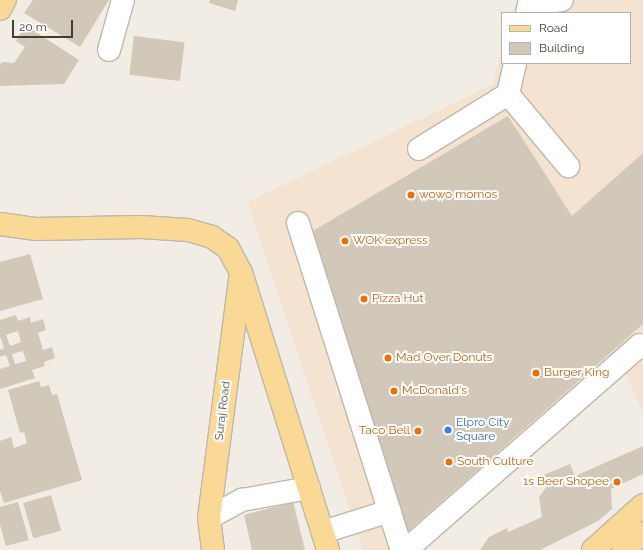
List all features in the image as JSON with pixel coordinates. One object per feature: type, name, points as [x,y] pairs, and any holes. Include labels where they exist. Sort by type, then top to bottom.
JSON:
[{"type":"main road","points":[[0,9],[5,0]]},
{"type":"main road","points":[[0,224],[35,230],[141,227],[188,230],[212,237],[228,248],[241,272],[325,541]]},
{"type":"main road","name":"Suraj Road","points":[[213,550],[209,518],[241,272]]},
{"type":"main road","points":[[592,550],[643,505]]},
{"type":"main road","points":[[623,550],[643,533]]},
{"type":"street","points":[[109,50],[124,0]]},
{"type":"street","points":[[527,12],[529,4],[562,0]]},
{"type":"street","points":[[419,148],[508,94],[515,64]]},
{"type":"street","points":[[508,94],[568,166]]},
{"type":"street","points":[[298,223],[402,550]]},
{"type":"street","points":[[406,550],[640,345],[643,348]]},
{"type":"street","points":[[209,518],[242,500],[309,488]]},
{"type":"street","points":[[325,541],[390,511]]},
{"type":"shaded area","name":"Elpro City Square","points":[[517,0],[643,0],[643,413],[624,371],[420,550],[363,550],[248,202],[492,85],[501,54],[501,64],[631,64],[631,12],[513,12]]},
{"type":"building","points":[[33,0],[109,0],[80,47],[24,13]]},
{"type":"building","points":[[210,0],[238,0],[235,11],[209,3]]},
{"type":"building","points":[[25,25],[79,60],[64,84],[0,86],[0,65],[2,62],[14,63],[25,47],[16,41]]},
{"type":"building","points":[[134,36],[185,42],[180,81],[129,75]]},
{"type":"building","name":"Elpro City Square","points":[[508,116],[572,216],[643,153],[643,324],[404,535],[311,232]]},
{"type":"building","points":[[30,254],[43,299],[0,311],[0,262]]},
{"type":"building","points":[[16,315],[18,321],[30,317],[31,323],[43,319],[46,330],[38,333],[43,350],[52,347],[55,358],[44,362],[45,366],[32,370],[35,378],[0,389],[0,369],[10,366],[6,355],[0,357],[0,350],[4,348],[0,336],[0,320]],"holes":[[[18,331],[21,342],[10,346],[6,335]],[[23,351],[26,361],[15,364],[12,354]]]},
{"type":"building","points":[[39,381],[41,387],[49,385],[52,395],[57,394],[82,480],[4,503],[0,491],[0,441],[11,437],[14,448],[27,443],[24,432],[20,433],[8,390]]},
{"type":"building","points":[[643,446],[643,474],[611,489],[612,509],[598,521],[540,550],[480,550],[489,537],[507,528],[508,532],[542,517],[539,497],[548,485],[544,475],[570,464],[575,476]]},
{"type":"building","points":[[51,495],[61,531],[33,539],[23,503]]},
{"type":"building","points":[[18,502],[29,540],[6,546],[0,525],[0,507]]},
{"type":"building","points":[[293,502],[305,550],[252,550],[244,515]]},
{"type":"place","name":"wowo momos","points":[[411,195]]},
{"type":"place","name":"WOK express","points":[[345,241]]},
{"type":"place","name":"Pizza Hut","points":[[364,299]]},
{"type":"place","name":"Mad Over Donuts","points":[[388,358]]},
{"type":"place","name":"Burger King","points":[[536,373]]},
{"type":"place","name":"McDonald's","points":[[394,391]]},
{"type":"place","name":"Elpro City Square","points":[[448,430]]},
{"type":"place","name":"Taco Bell","points":[[418,431]]},
{"type":"place","name":"South Culture","points":[[449,462]]},
{"type":"place","name":"1s Beer Shopee","points":[[617,482]]}]
